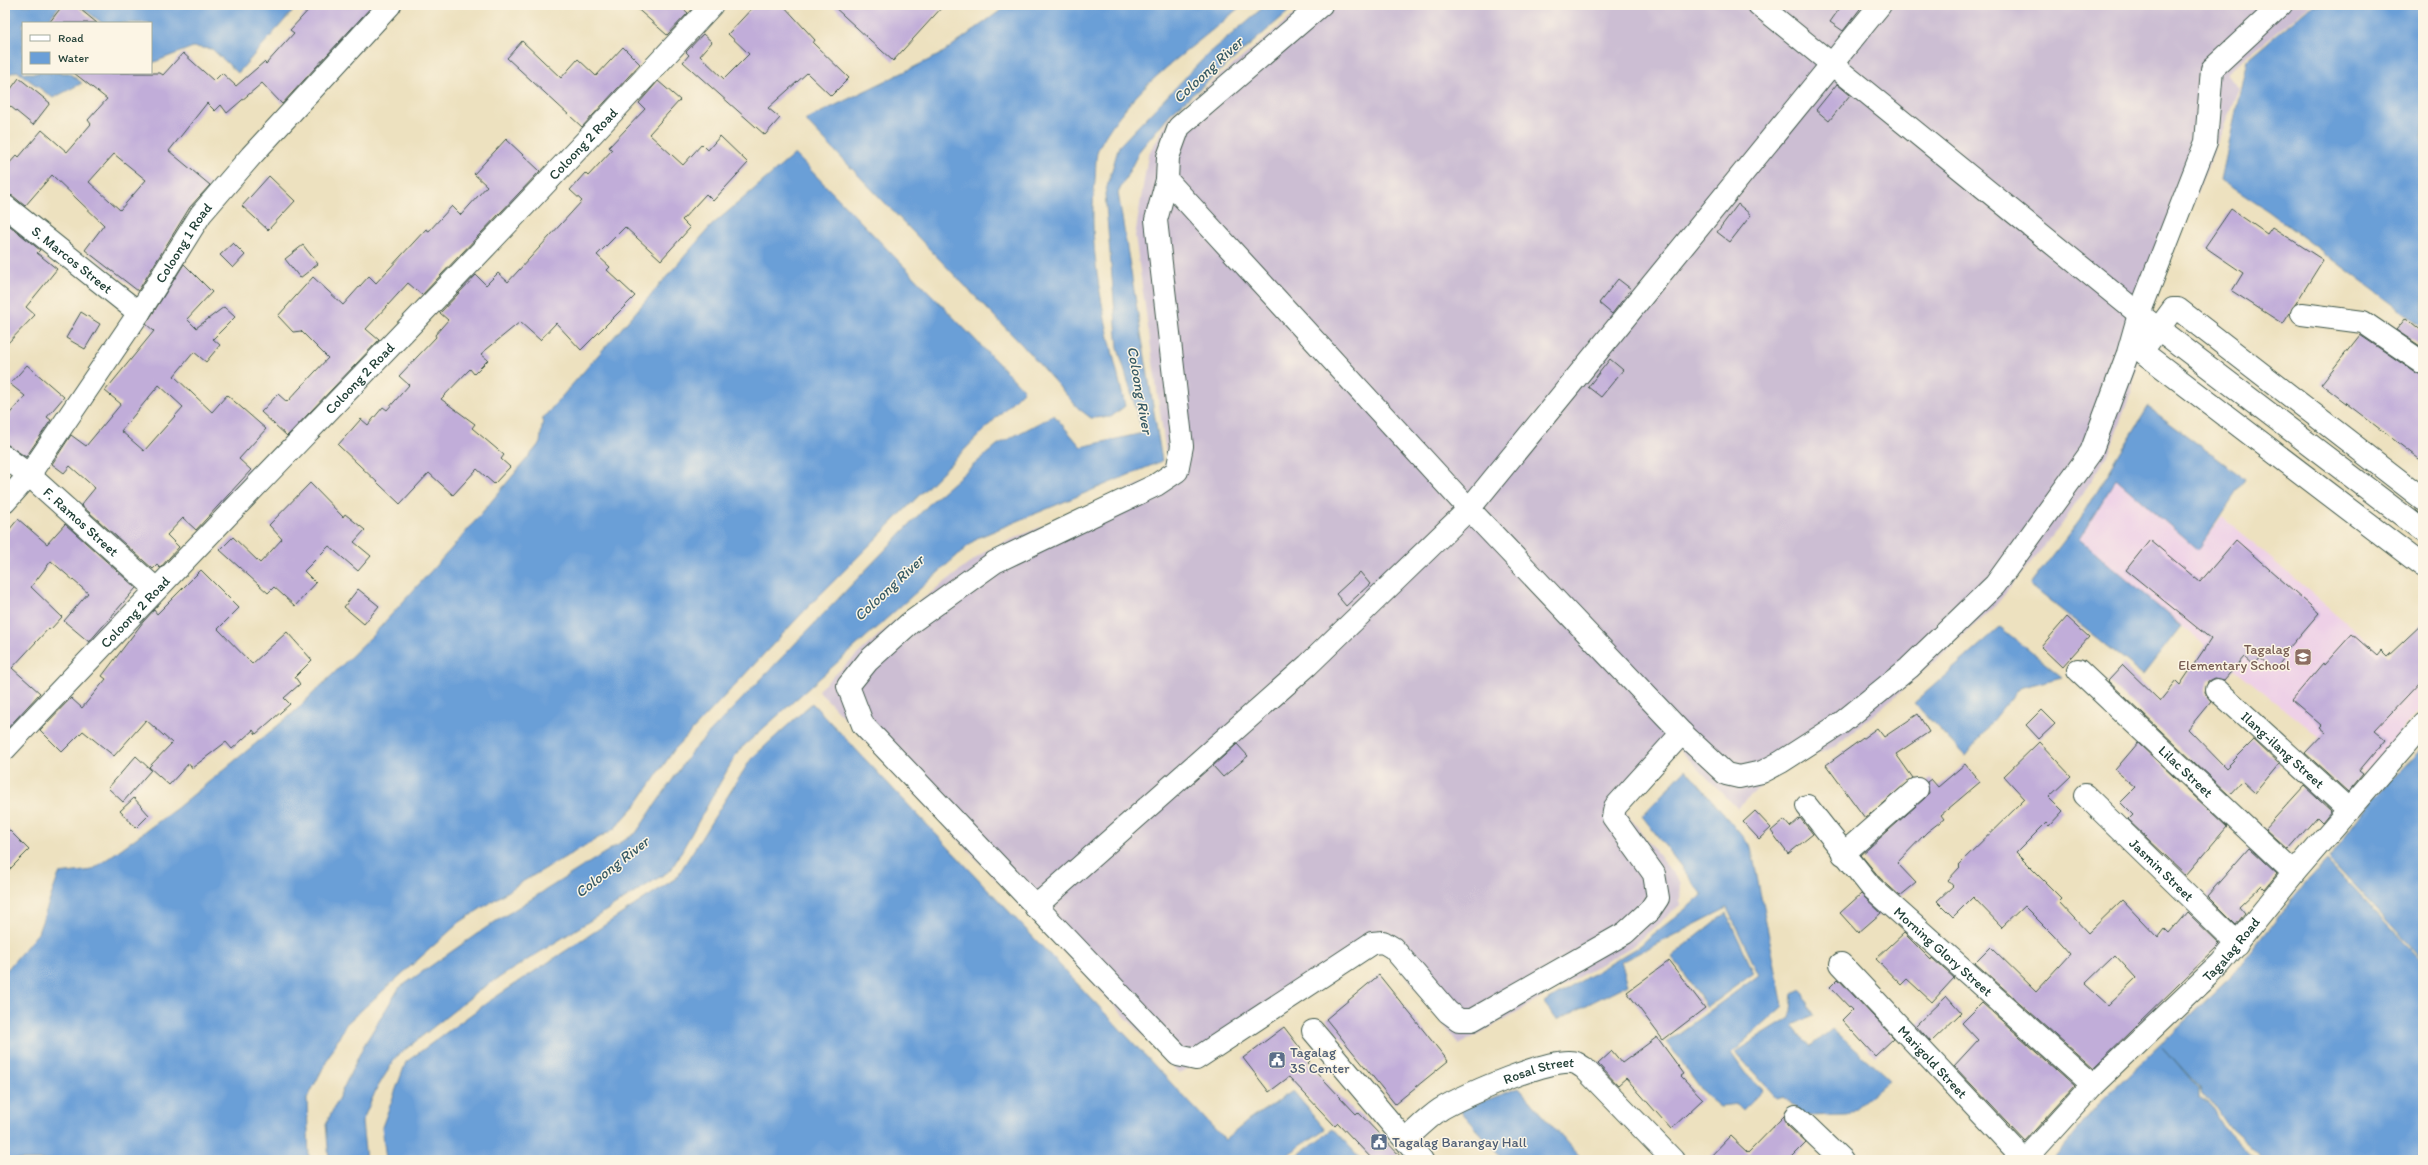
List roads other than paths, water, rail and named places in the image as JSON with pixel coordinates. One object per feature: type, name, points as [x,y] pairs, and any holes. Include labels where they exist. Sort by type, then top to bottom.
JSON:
[{"type":"street","name":"Coloong 1 Road","points":[[5,502],[29,475],[139,313],[201,214],[251,156],[390,5]]},
{"type":"street","name":"Coloong 2 Road","points":[[5,749],[156,589],[580,149],[712,5]]},
{"type":"street","points":[[1321,5],[1179,127],[1168,156],[1167,180],[1156,220],[1182,446],[1177,471],[1156,485],[996,562],[910,623],[868,661],[848,686],[863,725],[1035,907],[1178,1055],[1196,1059],[1372,943],[1383,942],[1393,948],[1448,1012],[1459,1020],[1472,1020],[1625,933],[1650,910],[1658,898],[1654,874],[1613,817],[1615,807],[1682,733]]},
{"type":"street","points":[[1759,5],[2139,314],[2423,531]]},
{"type":"street","points":[[1035,907],[1308,664],[1468,509],[1833,65],[1880,5]]},
{"type":"street","points":[[1167,180],[1468,509],[1682,733],[1726,774],[1739,777],[1762,772],[1781,762],[1840,724],[1909,668],[1995,585],[2091,452],[2128,353],[2139,314],[2206,142],[2212,69],[2281,5]]},
{"type":"street","name":"S. Marcos Street","points":[[5,206],[139,313]]},
{"type":"street","points":[[2423,499],[2178,309],[2173,309],[2145,347],[2145,354],[2423,566]]},
{"type":"street","points":[[2302,314],[2363,322],[2423,363]]},
{"type":"street","name":"F. Ramos Street","points":[[5,457],[29,475],[156,589]]},
{"type":"street","name":"Lilac Street","points":[[2078,670],[2294,873]]},
{"type":"street","name":"Ilang-ilang Street","points":[[2217,690],[2348,810]]},
{"type":"street","name":"Tagalag Road","points":[[2025,1160],[2093,1085],[2221,963],[2238,944],[2294,873],[2423,724]]},
{"type":"street","points":[[1843,854],[1917,789]]},
{"type":"street","name":"Jasmin Street","points":[[2085,795],[2238,944]]},
{"type":"street","name":"Morning Glory Street","points":[[1807,806],[1843,854],[1871,887],[2093,1085]]},
{"type":"street","name":"Marigold Street","points":[[1841,964],[2025,1160]]},
{"type":"street","points":[[1312,1031],[1406,1139],[1422,1160]]},
{"type":"street","name":"Rosal Street","points":[[1406,1139],[1440,1110],[1480,1089],[1520,1074],[1560,1063],[1575,1063],[1584,1068],[1673,1160]]},
{"type":"street","points":[[1796,1116],[1842,1160]]},
{"type":"water","points":[[5,5],[60,5],[47,22],[22,22],[22,74],[70,74],[82,83],[53,98],[17,71],[9,74],[5,73]]},
{"type":"water","points":[[79,5],[298,5],[238,73],[212,49],[193,47],[152,63],[152,22],[101,22]]},
{"type":"water","points":[[1008,5],[1242,5],[1145,87],[1112,125],[1098,150],[1093,209],[1096,266],[1100,294],[1125,406],[1111,417],[1091,418],[1079,409],[1022,345],[805,120],[941,54]]},
{"type":"water","name":"Coloong River","points":[[1266,5],[1296,5],[1170,114],[1140,150],[1118,193],[1162,461],[977,538],[738,751],[671,870],[481,989],[396,1057],[376,1090],[362,1122],[366,1160],[329,1160],[326,1124],[364,1045],[399,988],[487,927],[636,833],[692,751],[934,499],[997,445],[1054,415],[1081,447],[1143,433],[1118,348],[1105,194],[1119,146],[1206,56]]},
{"type":"water","points":[[2312,5],[2423,5],[2423,327],[2268,211],[2221,180],[2247,60]]},
{"type":"water","points":[[795,154],[1024,390],[809,606],[674,750],[637,804],[614,829],[522,882],[460,922],[346,1024],[307,1099],[309,1160],[5,1160],[5,972],[38,933],[59,874],[92,870],[177,808],[293,713],[372,636],[460,539],[540,443],[543,418],[711,226]]},
{"type":"water","points":[[2148,407],[2245,479],[2198,550],[2116,479],[2079,539],[2181,626],[2143,675],[2030,585],[2080,520]]},
{"type":"water","points":[[2000,627],[2062,677],[2019,688],[1965,756],[1914,703]]},
{"type":"water","points":[[812,703],[1225,1140],[1249,1120],[1293,1091],[1325,1129],[1280,1160],[386,1160],[382,1127],[406,1062],[488,1002],[676,878],[751,759]]},
{"type":"water","points":[[2423,747],[2423,959],[2329,859],[2372,800]]},
{"type":"water","points":[[1686,769],[1751,847],[1783,1006],[1731,1053],[1745,1073],[1763,1090],[1743,1110],[1737,1104],[1720,1106],[1705,1094],[1667,1042],[1759,975],[1727,908],[1621,962],[1628,984],[1557,1020],[1544,1003],[1636,948],[1703,895],[1642,816]]},
{"type":"water","points":[[2327,861],[2423,962],[2423,1160],[2265,1160],[2226,1124],[2210,1101],[2202,1095],[2200,1088],[2163,1047],[2199,1089],[2199,1097],[2208,1102],[2222,1126],[2255,1160],[2053,1160],[2104,1098],[2235,973],[2297,893]]},
{"type":"water","points":[[1726,913],[1754,973],[1707,1007],[1672,956]]},
{"type":"water","points":[[1802,990],[1814,1016],[1793,1025],[1811,1046],[1832,1028],[1889,1080],[1847,1115],[1803,1116],[1784,1096],[1777,1098],[1735,1052],[1790,1018],[1793,994]]},
{"type":"water","points":[[1519,1088],[1582,1160],[1504,1160],[1460,1110]]},
{"type":"water","points":[[1333,1129],[1362,1160],[1291,1160]]},
{"type":"place","name":"Tagalag Elementary School","points":[[2303,657]]},
{"type":"place","name":"Tagalag 3S Center","points":[[1277,1060]]},
{"type":"place","name":"Tagalag Barangay Hall","points":[[1379,1142]]}]
